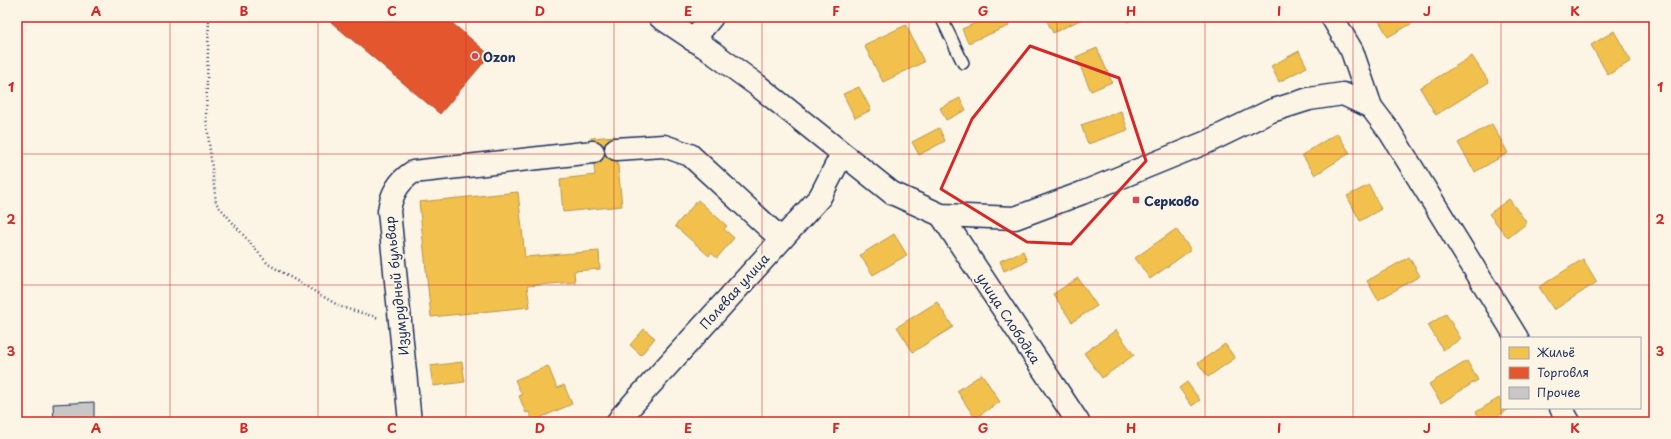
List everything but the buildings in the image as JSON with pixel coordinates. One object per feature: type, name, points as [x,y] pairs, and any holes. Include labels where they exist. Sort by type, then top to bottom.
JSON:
[{"type":"street","points":[[660,17],[757,85],[892,193],[941,215],[1015,218],[1082,194],[1207,142],[1271,110],[1309,99],[1342,94],[1371,107]]},
{"type":"street","points":[[693,40],[712,17]]},
{"type":"street","points":[[1332,17],[1352,51],[1371,107],[1390,132],[1517,337]]},
{"type":"street","points":[[616,150],[664,146],[690,155],[781,239]]},
{"type":"street","name":"Изумрудный бульвар","points":[[410,422],[389,211],[390,200],[404,178],[412,172],[593,152]]},
{"type":"street","name":"Полевая улица","points":[[618,422],[626,411],[820,197],[842,154]]},
{"type":"street","name":"улица Слободка","points":[[941,215],[1078,422]]},
{"type":"street","points":[[1562,409],[1569,422]]},
{"type":"lane","points":[[941,17],[963,63]]},
{"type":"path","points":[[209,17],[206,116],[216,203],[268,264],[342,307],[400,325]]},
{"type":"highlighted area","points":[[1030,46],[1119,78],[1146,161],[1071,244],[1027,242],[941,189],[972,119]]},
{"type":"place","name":"Ozon","points":[[475,56]]},
{"type":"place","name":"Серково","points":[[1136,200]]}]
